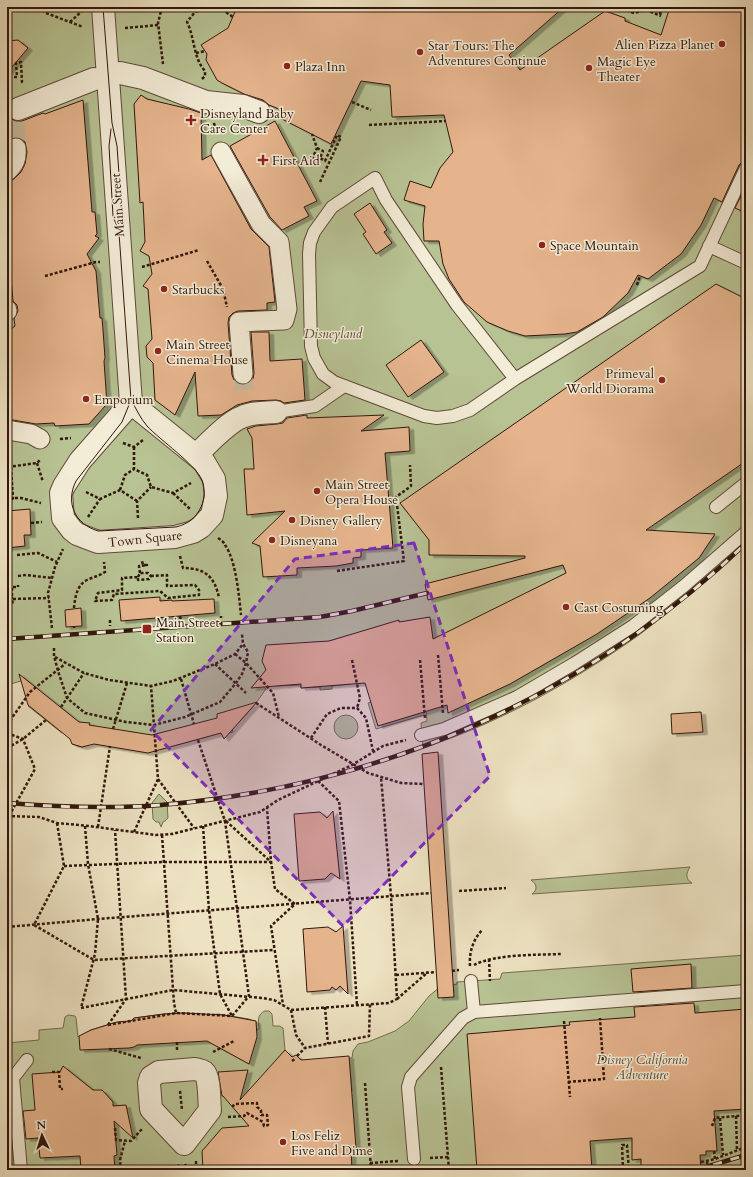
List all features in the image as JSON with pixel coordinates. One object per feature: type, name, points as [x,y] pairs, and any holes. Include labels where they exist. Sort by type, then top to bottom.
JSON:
[{"type":"street","name":"Main Street","points":[[103,7],[131,403]]},
{"type":"street","points":[[120,73],[143,78],[206,102],[243,106],[259,112]]},
{"type":"street","points":[[17,116],[94,79]]},
{"type":"street","points":[[7,171],[15,163],[17,157],[16,148]]},
{"type":"street","points":[[221,152],[261,224],[279,242],[287,308],[284,320],[239,322],[243,374]]},
{"type":"street","name":"Town Square","points":[[131,403],[204,462],[214,479],[216,496],[212,515],[201,527],[193,532],[175,537],[98,542],[84,538],[72,530],[63,518],[61,493],[64,486],[80,461],[131,403]]},
{"type":"street","points":[[196,455],[216,436],[239,418],[254,414],[276,412]]},
{"type":"street","points":[[7,430],[31,434],[40,438]]},
{"type":"lane","points":[[515,379],[457,305],[386,200],[375,178],[332,207],[314,232],[310,243],[310,322],[314,358],[323,374],[334,382],[424,416],[436,418],[453,416],[470,410],[515,379],[700,266],[746,168]]},
{"type":"lane","points":[[709,246],[746,263]]},
{"type":"lane","points":[[276,412],[315,406],[344,386]]},
{"type":"lane","points":[[716,507],[746,483]]},
{"type":"lane","points":[[421,736],[444,729],[517,697],[633,626],[684,586],[746,532]]},
{"type":"lane","points":[[471,981],[474,1012]]},
{"type":"lane","points":[[414,1159],[408,1087],[411,1077],[463,1018],[474,1012],[746,991]]},
{"type":"lane","points":[[21,1170],[10,1078],[27,1060]]},
{"type":"path","points":[[7,13],[12,7]]},
{"type":"path","points":[[38,7],[46,13],[84,27]]},
{"type":"path","points":[[70,22],[87,7]]},
{"type":"path","points":[[161,85],[164,67],[158,25],[162,7]]},
{"type":"path","points":[[202,80],[205,76],[205,71],[201,66],[196,53],[192,32],[187,22],[195,12],[209,7]]},
{"type":"path","points":[[225,7],[227,13],[233,17]]},
{"type":"path","points":[[617,7],[634,13],[646,10],[661,16],[659,7]]},
{"type":"path","points":[[123,29],[158,25]]},
{"type":"path","points":[[196,53],[205,51]]},
{"type":"path","points":[[14,77],[17,77],[16,63],[21,62],[22,82],[24,83],[24,86]]},
{"type":"path","points":[[206,102],[210,110],[221,152]]},
{"type":"path","points":[[352,102],[371,110]]},
{"type":"path","points":[[369,125],[446,121]]},
{"type":"path","points":[[312,134],[318,148],[323,151],[320,158],[325,161],[337,135],[341,137],[320,182]]},
{"type":"path","points":[[310,164],[318,148]]},
{"type":"path","points":[[45,276],[96,262],[124,268],[142,267],[199,250]]},
{"type":"path","points":[[208,261],[223,289],[228,311]]},
{"type":"path","points":[[134,447],[145,438]]},
{"type":"path","points":[[120,442],[134,447]]},
{"type":"path","points":[[134,447],[134,469]]},
{"type":"path","points":[[37,463],[9,467],[11,499],[21,498],[43,504]]},
{"type":"path","points":[[337,571],[404,560],[396,496],[412,486],[410,465]]},
{"type":"path","points":[[134,469],[146,475],[151,487]]},
{"type":"path","points":[[85,521],[100,499],[120,490],[125,475],[134,469]]},
{"type":"path","points":[[173,493],[197,480]]},
{"type":"path","points":[[151,487],[173,493],[193,513]]},
{"type":"path","points":[[138,524],[137,501],[151,487]]},
{"type":"path","points":[[120,490],[137,501]]},
{"type":"path","points":[[82,491],[100,499]]},
{"type":"path","points":[[31,523],[48,520]]},
{"type":"path","points":[[217,537],[225,545],[232,559],[239,590],[241,615]]},
{"type":"path","points":[[52,628],[48,593],[57,562],[64,548]]},
{"type":"path","points":[[17,555],[38,553],[57,562]]},
{"type":"path","points":[[147,565],[148,573],[151,576]]},
{"type":"path","points":[[138,577],[140,573],[139,566]]},
{"type":"path","points":[[188,568],[199,570],[212,580],[218,591],[219,598]]},
{"type":"path","points":[[140,573],[148,573]]},
{"type":"path","points":[[18,576],[26,575],[52,578]]},
{"type":"path","points":[[167,575],[167,586],[195,584],[199,590],[199,595],[168,598],[160,591],[114,594],[112,600],[95,601],[98,593],[122,590],[122,578],[138,577],[138,580],[150,579],[151,576],[167,575]]},
{"type":"path","points":[[74,608],[79,588],[88,580],[99,576]]},
{"type":"path","points":[[7,607],[12,605],[12,587],[18,585]]},
{"type":"path","points":[[7,593],[13,598],[49,598]]},
{"type":"path","points":[[180,616],[180,621]]},
{"type":"path","points":[[110,620],[110,626]]},
{"type":"path","points":[[54,648],[58,671],[67,698],[85,713],[126,722],[154,725],[191,715],[220,702],[242,674],[246,663],[248,652],[243,644],[242,634]]},
{"type":"path","points":[[55,657],[84,674],[109,680],[151,686],[181,678],[215,664],[235,654],[243,644]]},
{"type":"path","points":[[235,654],[246,663],[273,693],[279,718]]},
{"type":"path","points":[[438,655],[444,729]]},
{"type":"path","points":[[352,660],[360,698],[357,708]]},
{"type":"path","points":[[7,733],[23,739],[35,769],[8,816],[39,817],[57,823],[162,835],[172,834],[260,812],[278,800],[352,765],[383,746],[421,736],[420,720],[425,718],[420,660]]},
{"type":"path","points":[[7,725],[30,692],[65,664]]},
{"type":"path","points":[[215,664],[246,693]]},
{"type":"path","points":[[61,707],[84,674]]},
{"type":"path","points":[[181,678],[194,724]]},
{"type":"path","points":[[113,729],[127,683]]},
{"type":"path","points":[[151,686],[158,779],[194,828]]},
{"type":"path","points":[[256,703],[352,765],[368,773],[401,783],[423,784]]},
{"type":"path","points":[[311,738],[327,714],[341,708],[357,708],[366,718],[373,752]]},
{"type":"path","points":[[7,748],[23,739],[46,720]]},
{"type":"path","points":[[198,740],[226,821],[236,908],[244,951],[249,996],[232,1016]]},
{"type":"path","points":[[98,827],[110,746]]},
{"type":"path","points":[[381,777],[391,896],[397,999]]},
{"type":"path","points":[[134,832],[158,779]]},
{"type":"path","points":[[318,781],[339,801],[350,900],[357,1005]]},
{"type":"path","points":[[267,807],[274,889],[295,904]]},
{"type":"path","points":[[226,821],[272,862]]},
{"type":"path","points":[[34,925],[64,866],[57,823]]},
{"type":"path","points":[[85,826],[88,864],[98,918],[94,960],[81,1008],[173,990],[249,996],[274,1000],[291,1010],[389,1003],[397,999],[428,972]]},
{"type":"path","points":[[203,826],[209,910],[220,994],[232,1016]]},
{"type":"path","points":[[115,830],[126,1000],[108,1025],[176,1013],[232,1016]]},
{"type":"path","points":[[162,835],[170,955],[176,1013]]},
{"type":"path","points":[[64,866],[164,862],[272,862]]},
{"type":"path","points":[[459,891],[506,888]]},
{"type":"path","points":[[7,927],[98,918],[168,914],[431,893]]},
{"type":"path","points":[[283,1005],[271,926],[295,904]]},
{"type":"path","points":[[34,925],[94,960],[274,950]]},
{"type":"path","points":[[470,967],[469,957],[471,949],[477,935],[482,930]]},
{"type":"path","points":[[452,971],[470,967],[489,959],[562,954]]},
{"type":"path","points":[[489,959],[490,981]]},
{"type":"path","points":[[396,975],[436,972]]},
{"type":"path","points":[[292,1061],[305,1048],[369,1036],[370,1004]]},
{"type":"path","points":[[325,1007],[328,1044]]},
{"type":"path","points":[[291,1010],[296,1035],[305,1048]]},
{"type":"path","points":[[568,1082],[604,1080],[600,1016],[593,1016]]},
{"type":"path","points":[[564,1019],[570,1098]]},
{"type":"path","points":[[441,1061],[450,1170]]},
{"type":"path","points":[[52,1072],[58,1072],[60,1089],[64,1088]]},
{"type":"path","points":[[365,1083],[371,1170]]},
{"type":"path","points":[[222,1118],[244,1116],[247,1113],[263,1122],[264,1126],[268,1125],[267,1115],[261,1115],[261,1110],[257,1107],[257,1103],[235,1104],[233,1106],[226,1105]]},
{"type":"path","points":[[712,1126],[715,1118],[746,1115]]},
{"type":"path","points":[[736,1116],[737,1150]]},
{"type":"path","points":[[720,1118],[723,1156]]},
{"type":"path","points":[[115,1128],[116,1140],[131,1141],[144,1127]]},
{"type":"path","points":[[120,1170],[120,1160],[125,1141]]},
{"type":"path","points":[[623,1170],[622,1145],[627,1145],[629,1170]]},
{"type":"path","points":[[448,1148],[453,1147]]},
{"type":"path","points":[[701,1162],[715,1159],[746,1147]]},
{"type":"path","points":[[714,1151],[715,1159]]},
{"type":"path","points":[[157,1170],[175,1168],[187,1156]]},
{"type":"path","points":[[187,1156],[187,1170]]},
{"type":"path","points":[[187,1156],[196,1170]]},
{"type":"path","points":[[707,1161],[708,1170]]},
{"type":"highlighted area","points":[[414,543],[490,776],[343,926],[151,730],[295,559]]},
{"type":"green space","name":"Disneyland","points":[[7,7],[746,7],[746,546],[710,578],[646,630],[580,674],[503,716],[477,728],[423,748],[421,723],[427,721],[422,660],[348,661],[350,684],[332,686],[332,689],[320,690],[320,687],[301,688],[301,685],[275,686],[276,676],[260,684],[266,689],[256,703],[241,720],[236,714],[230,720],[233,732],[222,735],[221,733],[162,749],[87,743],[86,746],[82,747],[72,744],[74,731],[67,727],[62,733],[28,706],[35,698],[21,681],[7,685]]},
{"type":"green space","points":[[371,702],[424,712],[424,715],[376,729],[368,703]]},
{"type":"green space","points":[[346,715],[351,716],[357,722],[357,732],[351,738],[346,739],[341,738],[335,732],[334,727],[335,722],[341,716]]},
{"type":"green space","points":[[159,794],[167,802],[168,818],[163,822],[161,827],[159,822],[156,822],[153,819],[152,803]]},
{"type":"green space","points":[[690,867],[687,876],[688,880],[692,883],[532,894],[536,887],[535,883],[531,880]]},
{"type":"green space","name":"Disney California Adventure","points":[[746,955],[746,1170],[7,1170],[7,1043],[39,1040],[39,1030],[63,1028],[65,1017],[68,1015],[75,1016],[76,1018],[78,1037],[91,1030],[113,1023],[131,1021],[134,1018],[184,1013],[211,1015],[218,1014],[249,1019],[256,1022],[257,1030],[259,1029],[259,1016],[262,1012],[269,1011],[272,1014],[273,1026],[283,1028],[285,1050],[273,1064],[352,1091],[349,1058],[352,1058],[353,1051],[358,1044],[368,1042],[395,1031],[409,1021],[429,996],[440,987],[457,984],[457,982],[500,979],[502,973]]},
{"type":"building","points":[[237,7],[564,7],[509,55],[520,70],[605,11],[625,18],[625,21],[661,35],[670,7],[746,7],[746,161],[739,165],[722,202],[714,198],[701,225],[681,254],[648,279],[638,275],[628,293],[603,317],[577,332],[565,334],[525,336],[508,331],[487,322],[464,302],[449,279],[443,264],[439,241],[424,241],[423,224],[425,206],[404,200],[410,181],[431,188],[440,168],[453,152],[444,115],[392,117],[390,85],[361,81],[331,144],[280,118],[289,113],[269,105],[263,100],[244,94],[217,80],[206,60],[207,54],[201,45],[228,28]]},
{"type":"building","points":[[18,40],[28,48],[7,73],[7,41]]},
{"type":"building","points":[[141,95],[147,99],[201,113],[202,160],[211,155],[251,229],[269,247],[275,302],[267,303],[267,310],[238,311],[229,317],[228,323],[232,375],[234,380],[238,384],[243,385],[249,383],[253,379],[254,373],[251,332],[269,332],[270,361],[302,359],[305,400],[284,403],[276,400],[252,401],[237,405],[221,415],[198,416],[195,372],[175,415],[155,400],[153,363],[147,357],[146,346],[152,339],[148,289],[143,286],[152,274],[149,256],[140,251],[145,242],[143,202],[140,203],[134,104]]},
{"type":"building","points":[[83,100],[92,212],[95,212],[97,234],[95,236],[99,238],[87,254],[96,271],[100,318],[102,318],[103,330],[107,404],[89,424],[55,426],[54,423],[36,424],[7,419],[7,344],[11,344],[10,330],[15,326],[14,319],[18,311],[17,305],[13,301],[7,233],[7,182],[14,179],[21,172],[25,164],[27,152],[25,142],[21,138],[15,137],[7,142],[7,117],[16,121],[22,121]]},
{"type":"building","name":"First Aid","points":[[275,121],[317,201],[304,207],[309,216],[282,230],[270,217],[230,146]]},
{"type":"building","points":[[746,186],[746,213],[735,208]]},
{"type":"building","points":[[370,203],[387,230],[384,232],[392,243],[376,254],[363,234],[366,232],[354,214]]},
{"type":"building","points":[[716,284],[746,299],[746,461],[646,530],[715,534],[699,558],[650,598],[597,634],[510,684],[448,713],[447,705],[378,726],[365,683],[301,688],[301,684],[251,688],[266,670],[262,661],[266,645],[329,641],[399,620],[399,622],[430,617],[433,639],[566,573],[563,565],[428,600],[425,584],[525,558],[525,556],[429,555],[429,540],[400,503]]},
{"type":"building","points":[[421,340],[444,372],[408,397],[386,365]]},
{"type":"building","name":"Main Street Opera House","points":[[307,415],[307,418],[384,415],[361,431],[409,427],[410,451],[385,453],[393,548],[361,550],[361,557],[353,558],[353,563],[336,566],[297,568],[297,575],[263,577],[260,546],[252,543],[285,511],[247,515],[244,469],[254,469],[252,438],[247,429],[256,426],[283,423],[287,418]]},
{"type":"building","points":[[30,509],[31,535],[24,535],[25,546],[7,548],[7,511]]},
{"type":"building","points":[[160,597],[160,601],[214,599],[215,613],[121,621],[119,600]]},
{"type":"building","points":[[81,608],[82,626],[66,627],[65,610]]},
{"type":"building","points":[[19,674],[79,722],[90,723],[89,725],[152,735],[217,718],[217,714],[257,702],[224,739],[221,733],[148,753],[94,744],[82,747],[72,744],[70,739],[28,705]]},
{"type":"building","points":[[701,712],[703,732],[672,734],[671,714]]},
{"type":"building","points":[[438,752],[454,997],[438,998],[422,754]]},
{"type":"building","points":[[333,811],[340,879],[331,873],[325,879],[299,881],[294,814],[320,812],[327,818]]},
{"type":"building","points":[[343,926],[348,994],[340,986],[336,990],[332,987],[330,990],[307,992],[303,929],[328,927],[336,932]]},
{"type":"building","points":[[691,964],[692,988],[633,992],[631,969]]},
{"type":"building","points":[[694,1003],[695,1013],[746,1009],[746,1109],[714,1111],[717,1151],[706,1151],[706,1155],[700,1155],[701,1170],[641,1170],[641,1159],[632,1160],[632,1138],[590,1141],[592,1170],[477,1170],[467,1034],[570,1025],[569,1022],[635,1017],[634,1007]]},
{"type":"building","points":[[184,1013],[224,1015],[256,1021],[257,1037],[249,1064],[207,1041],[137,1045],[129,1048],[80,1050],[79,1036],[91,1030],[117,1022],[131,1021],[134,1018]]},
{"type":"building","points":[[285,1050],[292,1057],[296,1055],[301,1060],[349,1056],[356,1148],[351,1148],[352,1170],[203,1170],[202,1151],[222,1128],[249,1126],[222,1096],[218,1072],[248,1070],[240,1100]]},
{"type":"building","points":[[63,1066],[93,1090],[102,1090],[113,1102],[113,1106],[126,1105],[133,1138],[114,1121],[117,1155],[114,1156],[115,1170],[81,1170],[80,1156],[40,1158],[38,1138],[26,1139],[23,1111],[35,1110],[32,1074],[60,1072]]},
{"type":"tunnel","points":[[15,122],[16,148]]},
{"type":"tunnel","points":[[243,374],[244,390]]},
{"type":"tram line","points":[[103,7],[112,123],[117,146],[122,217],[119,233],[131,400],[122,422],[76,481],[73,489],[72,505],[74,512],[83,523],[98,531],[176,527],[191,520],[199,511],[203,500],[204,487],[198,474],[185,460],[147,426],[131,400]]},
{"type":"tram line","points":[[111,129],[109,146],[113,216],[119,232]]},
{"type":"railway","points":[[7,803],[45,806],[123,807],[161,805],[243,795],[323,778],[401,754],[476,725],[549,689],[618,646],[684,598],[746,543]]},
{"type":"railway","points":[[7,639],[320,617],[427,593]]},
{"type":"railway","points":[[696,1170],[746,1155]]},
{"type":"place","name":"Alien Pizza Planet","points":[[722,44]]},
{"type":"place","name":"Star Tours: The Adventures Continue","points":[[420,52]]},
{"type":"place","name":"Plaza Inn","points":[[287,66]]},
{"type":"place","name":"Magic Eye Theater","points":[[589,68]]},
{"type":"place","name":"Disneyland Baby Care Center","points":[[191,120]]},
{"type":"place","name":"First Aid","points":[[263,160]]},
{"type":"place","name":"Space Mountain","points":[[542,245]]},
{"type":"place","name":"Starbucks","points":[[164,289]]},
{"type":"place","name":"Main Street Cinema House","points":[[158,351]]},
{"type":"place","name":"Primeval World Diorama","points":[[662,380]]},
{"type":"place","name":"Emporium","points":[[86,399]]},
{"type":"place","name":"Main Street Opera House","points":[[317,491]]},
{"type":"place","name":"Disney Gallery","points":[[292,520]]},
{"type":"place","name":"Disneyana","points":[[272,540]]},
{"type":"place","name":"Cast Costuming","points":[[566,607]]},
{"type":"place","name":"Main Street Station","points":[[147,629]]},
{"type":"place","name":"Los Feliz Five and Dime","points":[[283,1142]]}]
